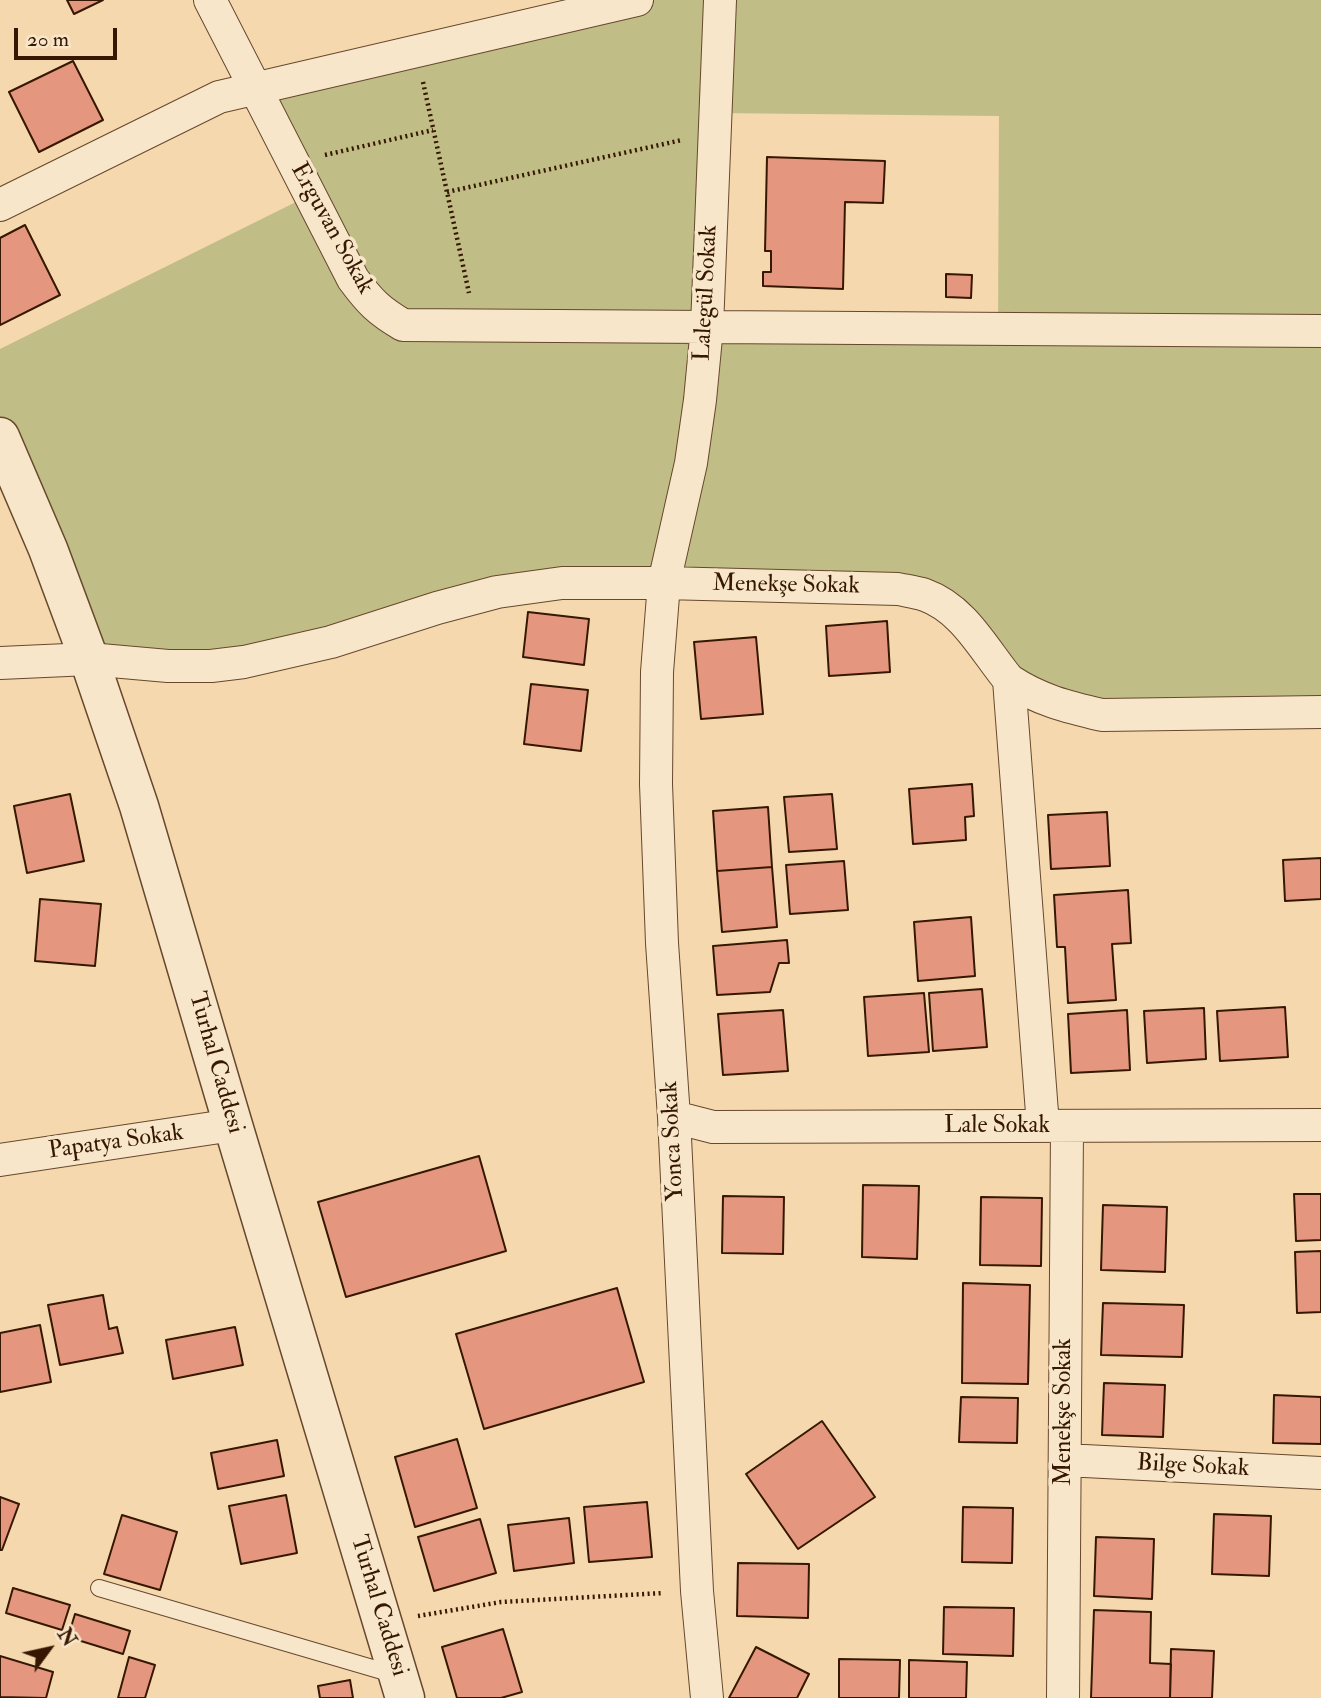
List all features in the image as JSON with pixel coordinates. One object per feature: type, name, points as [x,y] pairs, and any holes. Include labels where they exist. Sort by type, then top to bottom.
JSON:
[{"type":"street","name":"Erguvan Sokak","points":[[210,0],[353,279],[367,299],[403,325],[1321,331]]},
{"type":"street","points":[[0,205],[219,97],[637,0]]},
{"type":"street","name":"Lalegül Sokak","points":[[664,583],[691,463],[700,400],[707,327],[720,0]]},
{"type":"street","name":"Turhal Caddesi","points":[[0,436],[48,549],[139,806],[402,1687]]},
{"type":"street","name":"Menekşe Sokak","points":[[0,663],[89,659],[168,666],[211,666],[244,662],[331,642],[497,592],[562,583],[898,589],[927,596],[949,608],[968,625],[1009,680],[1055,1127],[1065,1460],[1063,1698]]},
{"type":"street","name":"Yonca Sokak","points":[[664,583],[657,672],[656,784],[662,943],[674,1117],[698,1591],[707,1698]]},
{"type":"street","points":[[1009,680],[1039,698],[1102,715],[1321,712]]},
{"type":"street","name":"Lale Sokak","points":[[674,1117],[713,1127],[1321,1125]]},
{"type":"street","name":"Papatya Sokak","points":[[0,1160],[233,1125]]},
{"type":"street","name":"Bilge Sokak","points":[[1065,1460],[1321,1474]]},
{"type":"lane","points":[[99,1588],[402,1687]]},
{"type":"path","points":[[416,51],[476,325]]},
{"type":"path","points":[[293,162],[433,130]]},
{"type":"path","points":[[447,192],[714,132]]},
{"type":"path","points":[[383,1622],[501,1602],[698,1591]]},
{"type":"shaded area","points":[[637,0],[1321,0],[1321,712],[1039,698],[949,608],[562,583],[331,642],[89,659],[0,437],[0,349],[310,195],[255,88]],"holes":[[[715,113],[999,116],[998,329],[708,327]]]},
{"type":"building","points":[[67,0],[103,0],[74,14]]},
{"type":"building","points":[[73,61],[103,120],[39,152],[9,92]]},
{"type":"building","points":[[767,157],[885,161],[883,203],[845,202],[843,289],[763,286],[763,272],[771,272],[771,251],[765,251]]},
{"type":"building","points":[[25,225],[60,295],[0,325],[0,238]]},
{"type":"building","points":[[946,274],[972,275],[971,298],[946,297]]},
{"type":"building","points":[[528,612],[589,619],[584,665],[523,657]]},
{"type":"building","points":[[887,621],[890,672],[829,676],[826,626]]},
{"type":"building","points":[[756,637],[763,714],[701,719],[694,642]]},
{"type":"building","points":[[531,684],[588,690],[581,751],[524,744]]},
{"type":"building","points":[[972,784],[974,816],[965,817],[966,840],[913,844],[909,789]]},
{"type":"building","points":[[70,794],[84,861],[27,873],[14,806]]},
{"type":"building","points":[[832,794],[837,849],[789,852],[784,797]]},
{"type":"building","points":[[768,807],[772,867],[717,871],[713,811]]},
{"type":"building","points":[[1107,812],[1110,866],[1051,869],[1048,815]]},
{"type":"building","points":[[1321,858],[1321,899],[1285,901],[1283,860]]},
{"type":"building","points":[[844,861],[848,910],[790,914],[786,865]]},
{"type":"building","points":[[772,867],[777,927],[722,932],[717,871]]},
{"type":"building","points":[[1128,890],[1131,943],[1112,944],[1116,1000],[1068,1003],[1065,947],[1057,947],[1054,895]]},
{"type":"building","points":[[40,899],[101,904],[95,966],[35,961]]},
{"type":"building","points":[[971,917],[975,976],[918,981],[914,922]]},
{"type":"building","points":[[787,940],[789,963],[779,963],[770,992],[717,995],[713,946]]},
{"type":"building","points":[[982,989],[987,1047],[933,1051],[929,993]]},
{"type":"building","points":[[924,993],[929,1052],[868,1056],[864,997]]},
{"type":"building","points":[[1285,1007],[1288,1057],[1220,1061],[1217,1011]]},
{"type":"building","points":[[1204,1008],[1206,1059],[1147,1063],[1144,1011]]},
{"type":"building","points":[[783,1010],[788,1071],[723,1075],[718,1014]]},
{"type":"building","points":[[1127,1010],[1130,1070],[1071,1073],[1068,1014]]},
{"type":"building","points":[[479,1156],[506,1251],[346,1297],[318,1202]]},
{"type":"building","points":[[863,1185],[919,1186],[917,1259],[862,1257]]},
{"type":"building","points":[[1294,1194],[1321,1194],[1321,1240],[1296,1241]]},
{"type":"building","points":[[723,1196],[784,1197],[783,1254],[722,1253]]},
{"type":"building","points":[[981,1197],[1042,1198],[1041,1266],[980,1265]]},
{"type":"building","points":[[1103,1205],[1167,1207],[1165,1272],[1101,1270]]},
{"type":"building","points":[[1321,1251],[1321,1312],[1297,1313],[1295,1252]]},
{"type":"building","points":[[963,1283],[1030,1285],[1028,1384],[962,1383]]},
{"type":"building","points":[[617,1288],[644,1382],[484,1429],[456,1334]]},
{"type":"building","points":[[103,1295],[109,1329],[117,1327],[123,1353],[60,1365],[48,1305]]},
{"type":"building","points":[[1103,1303],[1184,1305],[1182,1357],[1101,1355]]},
{"type":"building","points":[[40,1325],[51,1382],[0,1392],[0,1333]]},
{"type":"building","points":[[235,1327],[243,1365],[173,1379],[166,1340]]},
{"type":"building","points":[[1104,1383],[1165,1385],[1163,1437],[1102,1435]]},
{"type":"building","points":[[1274,1395],[1321,1397],[1321,1444],[1273,1443]]},
{"type":"building","points":[[961,1397],[1018,1398],[1017,1443],[959,1442]]},
{"type":"building","points":[[822,1421],[875,1497],[798,1549],[746,1474]]},
{"type":"building","points":[[457,1439],[477,1508],[415,1527],[395,1457]]},
{"type":"building","points":[[277,1440],[284,1476],[218,1489],[211,1453]]},
{"type":"building","points":[[286,1495],[297,1553],[241,1564],[229,1506]]},
{"type":"building","points":[[0,1497],[19,1504],[2,1550],[0,1550]]},
{"type":"building","points":[[647,1502],[652,1557],[589,1562],[584,1507]]},
{"type":"building","points":[[963,1507],[1013,1508],[1012,1563],[962,1562]]},
{"type":"building","points":[[1214,1514],[1271,1516],[1269,1576],[1212,1574]]},
{"type":"building","points":[[122,1515],[177,1532],[160,1590],[104,1574]]},
{"type":"building","points":[[569,1518],[574,1563],[514,1571],[508,1525]]},
{"type":"building","points":[[480,1519],[496,1573],[434,1591],[418,1537]]},
{"type":"building","points":[[1096,1537],[1154,1539],[1152,1599],[1094,1596]]},
{"type":"building","points":[[738,1563],[809,1564],[808,1618],[737,1616]]},
{"type":"building","points":[[13,1588],[70,1605],[62,1630],[6,1613]]},
{"type":"building","points":[[944,1607],[1014,1608],[1013,1656],[943,1654]]},
{"type":"building","points":[[1094,1610],[1151,1612],[1150,1663],[1171,1664],[1170,1698],[1091,1698]]},
{"type":"building","points":[[75,1614],[130,1631],[123,1654],[68,1637]]},
{"type":"building","points":[[503,1629],[522,1692],[501,1698],[457,1698],[442,1647]]},
{"type":"building","points":[[756,1647],[809,1674],[797,1698],[729,1698]]},
{"type":"building","points":[[1171,1649],[1214,1651],[1212,1698],[1170,1698]]},
{"type":"building","points":[[0,1656],[53,1672],[46,1698],[0,1697]]},
{"type":"building","points":[[129,1657],[155,1665],[145,1698],[118,1698]]},
{"type":"building","points":[[839,1659],[900,1660],[899,1698],[839,1698]]},
{"type":"building","points":[[909,1660],[967,1662],[966,1698],[909,1698]]},
{"type":"building","points":[[350,1680],[353,1698],[320,1698],[318,1686]]}]
